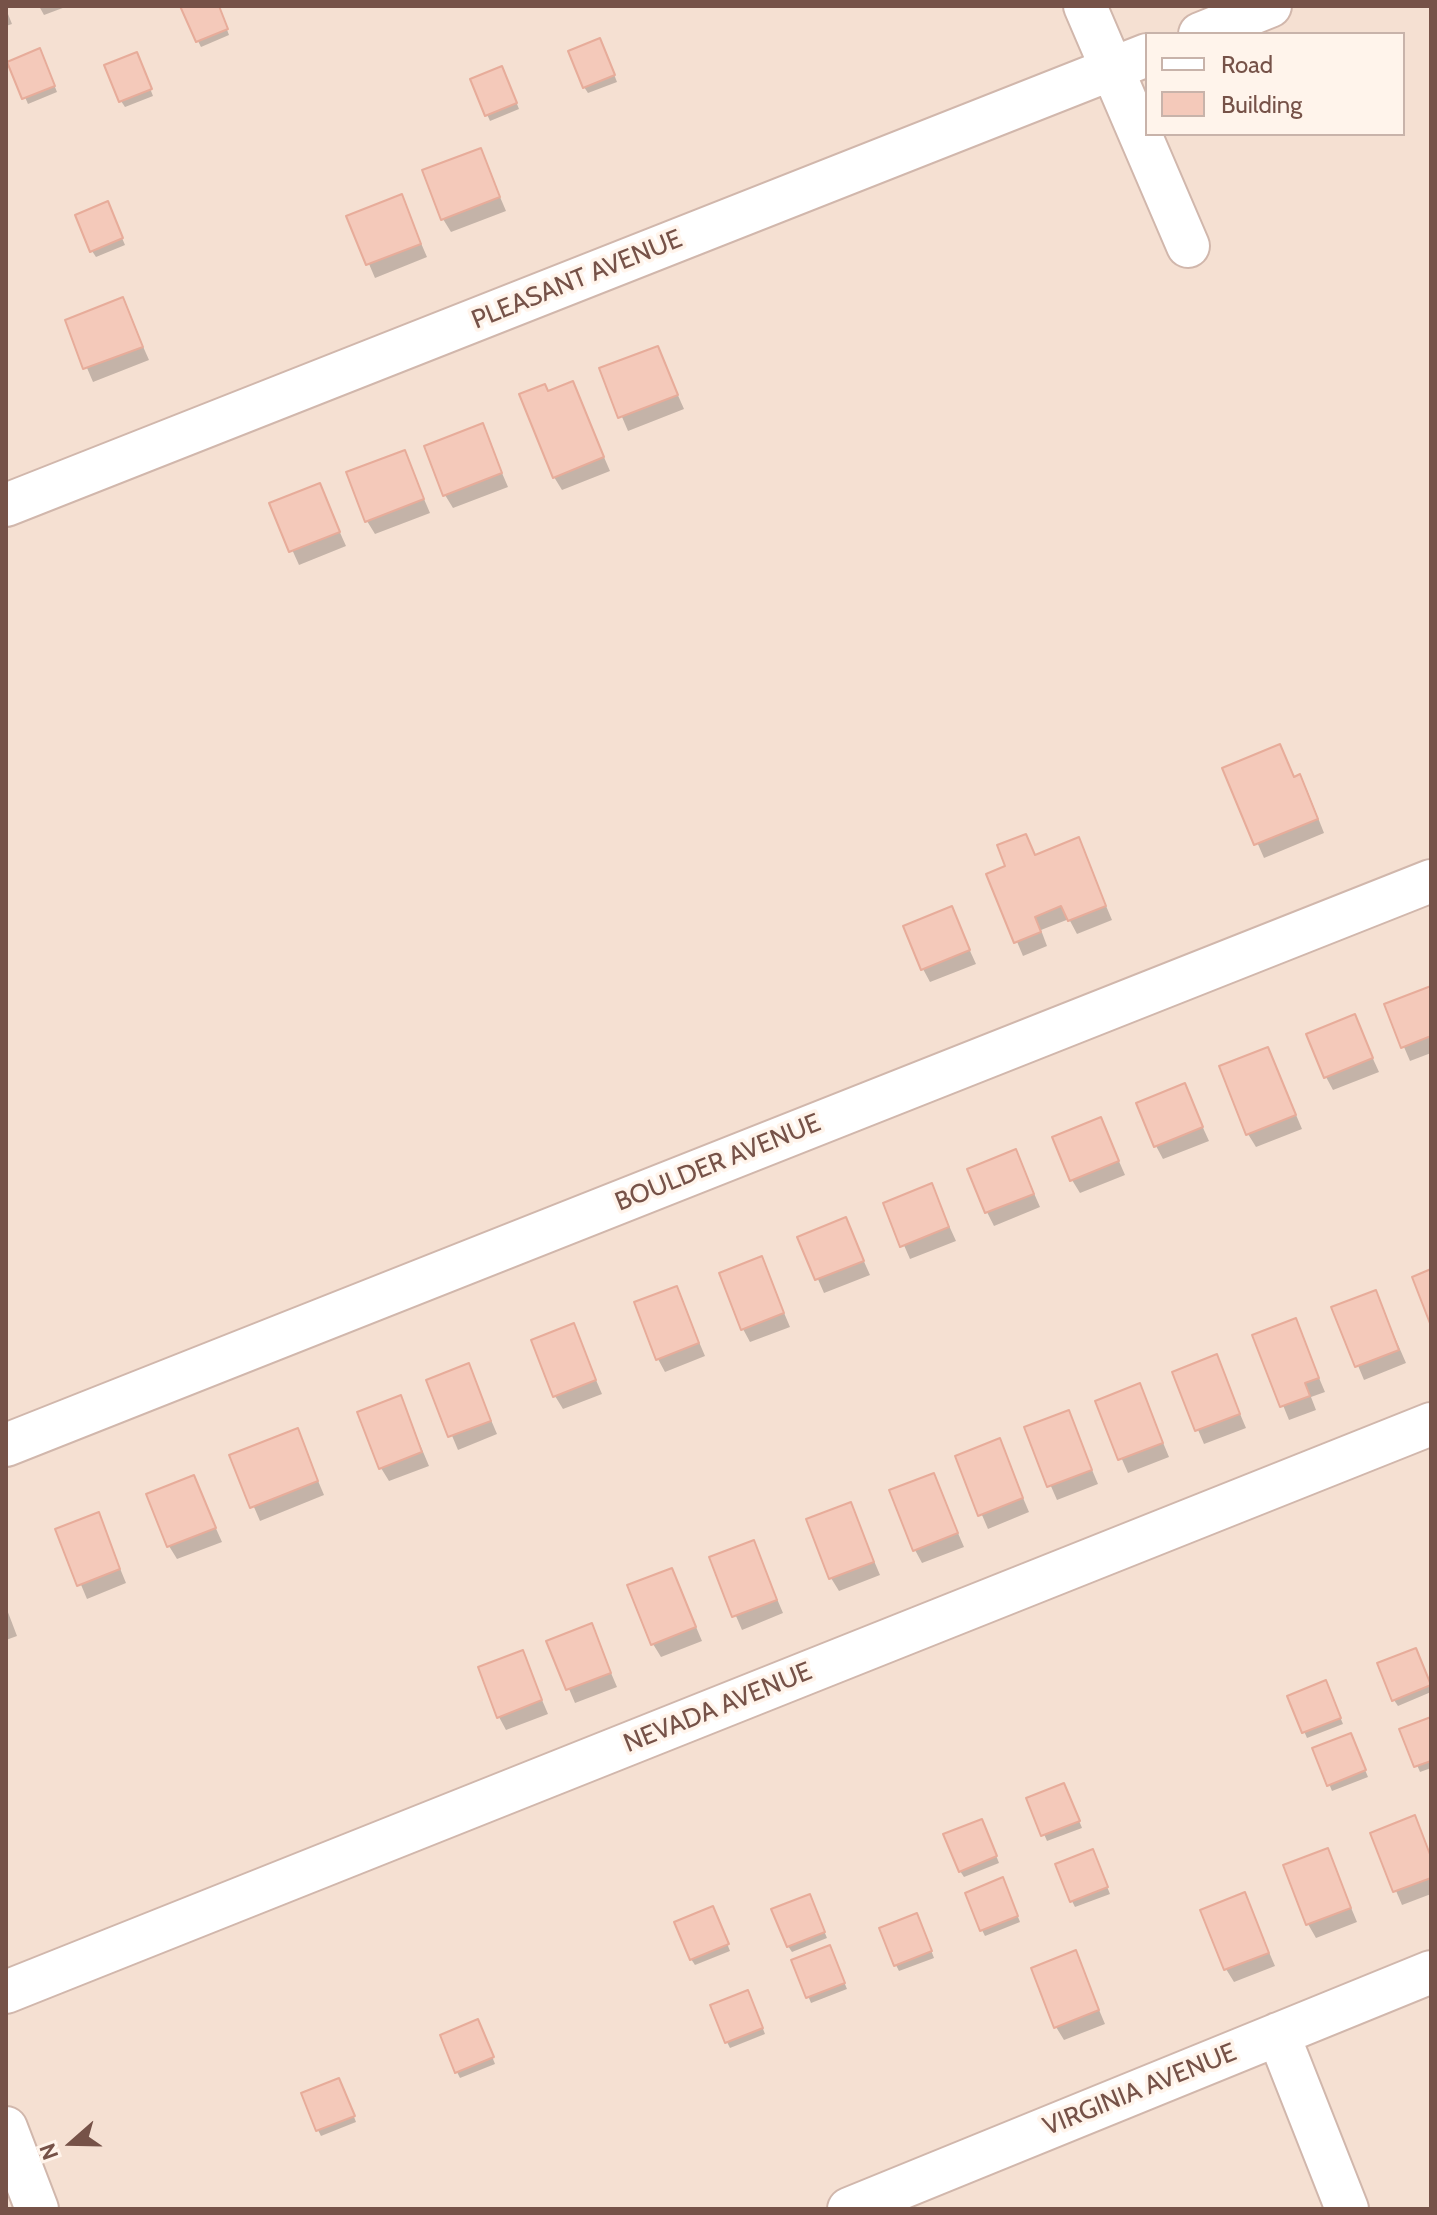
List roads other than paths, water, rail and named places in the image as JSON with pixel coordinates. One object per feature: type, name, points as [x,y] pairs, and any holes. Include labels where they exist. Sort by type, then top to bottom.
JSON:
[{"type":"street","points":[[1085,6],[1129,62],[1145,112]]},
{"type":"street","points":[[1205,32],[1270,6]]},
{"type":"street","name":"PLEASANT AVENUE","points":[[6,505],[1129,62]]},
{"type":"street","points":[[1153,136],[1188,246]]},
{"type":"street","name":"BOULDER AVENUE","points":[[8,1439],[1431,881]]},
{"type":"street","name":"NEVADA AVENUE","points":[[6,1992],[1431,1424]]},
{"type":"street","name":"VIRGINIA AVENUE","points":[[849,2209],[1431,1972]]},
{"type":"street","points":[[1278,2034],[1347,2209]]},
{"type":"street","points":[[6,2128],[37,2209]]}]
